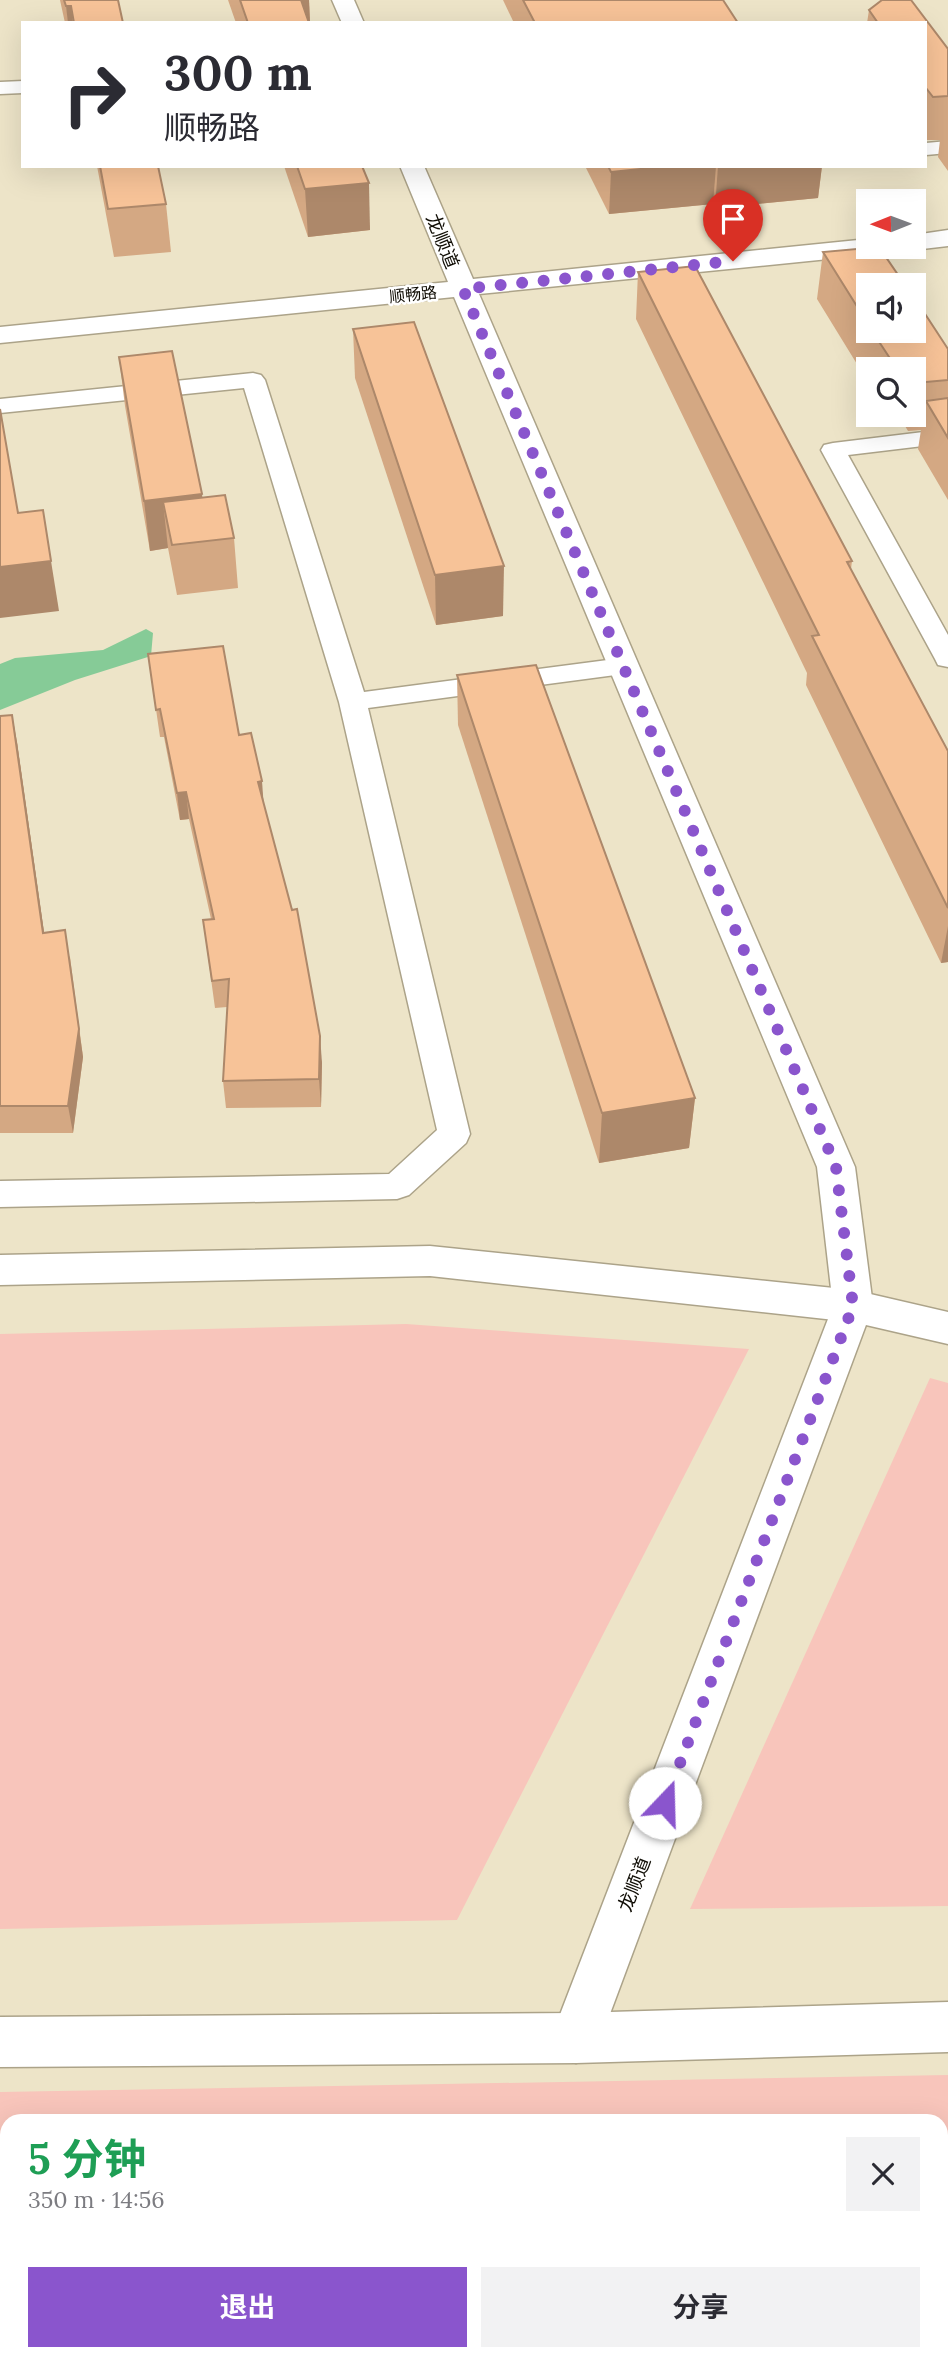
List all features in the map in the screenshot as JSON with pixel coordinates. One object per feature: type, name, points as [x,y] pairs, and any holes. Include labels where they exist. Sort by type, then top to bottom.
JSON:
[{"type":"street","points":[[343,0],[352,21]]},
{"type":"street","name":"龙顺道","points":[[413,168],[836,1167],[853,1306],[576,2038]]},
{"type":"street","points":[[926,241],[948,238]]},
{"type":"street","name":"顺畅路","points":[[0,335],[856,248]]},
{"type":"street","points":[[0,1270],[430,1261],[853,1306],[948,1328]]},
{"type":"street","points":[[0,2042],[576,2038],[948,2027]]},
{"type":"lane","points":[[0,88],[21,88]]},
{"type":"lane","points":[[927,149],[948,147]]},
{"type":"lane","points":[[0,406],[253,380],[353,702],[454,1134],[397,1186],[0,1194]]},
{"type":"lane","points":[[948,436],[833,450],[948,659]]},
{"type":"lane","points":[[353,702],[623,666]]},
{"type":"shaded area","points":[[146,629],[153,633],[151,656],[75,680],[0,710],[0,664],[15,658],[103,650]]},
{"type":"shaded area","points":[[406,1324],[749,1349],[457,1920],[0,1929],[0,1334]]},
{"type":"shaded area","points":[[930,1378],[948,1383],[948,1906],[690,1909]]},
{"type":"shaded area","points":[[948,2075],[948,2114],[0,2114],[0,2092]]},
{"type":"building","points":[[64,0],[118,0],[123,21],[74,21],[71,6],[66,6]]},
{"type":"building","points":[[240,0],[301,0],[308,21],[247,21]]},
{"type":"building","points":[[523,0],[723,0],[737,21],[534,21]]},
{"type":"building","points":[[882,0],[911,0],[927,21],[877,21],[869,10]]},
{"type":"building","points":[[927,21],[948,49],[948,96],[933,97],[927,89]]},
{"type":"building","points":[[100,168],[158,168],[166,204],[108,209]]},
{"type":"building","points":[[298,168],[363,168],[369,183],[305,189]]},
{"type":"building","points":[[609,168],[650,168],[611,172]]},
{"type":"building","points":[[856,249],[856,259],[887,259],[897,273],[856,273],[856,305],[823,252]]},
{"type":"building","points":[[695,266],[852,561],[847,562],[948,751],[948,908],[812,636],[819,635],[638,272]]},
{"type":"building","points":[[926,315],[948,349],[948,380],[926,382],[926,357],[889,357],[880,343],[926,343]]},
{"type":"building","points":[[414,322],[504,566],[435,575],[353,329]]},
{"type":"building","points":[[172,351],[202,494],[144,501],[119,357]]},
{"type":"building","points":[[948,398],[948,438],[926,401]]},
{"type":"building","points":[[0,409],[18,513],[43,510],[51,561],[0,567]]},
{"type":"building","points":[[225,495],[234,538],[172,545],[163,502]]},
{"type":"building","points":[[223,646],[239,735],[251,733],[262,781],[258,782],[292,910],[297,909],[320,1036],[319,1079],[223,1081],[229,979],[212,981],[203,920],[214,919],[186,792],[177,793],[160,709],[156,710],[148,654]]},
{"type":"building","points":[[536,665],[695,1098],[602,1113],[457,675]]},
{"type":"building","points":[[12,715],[43,933],[65,930],[79,1029],[68,1106],[0,1106],[0,716]]},
{"type":"route","points":[[665,1803],[853,1306],[836,1167],[463,289],[733,261]]}]
